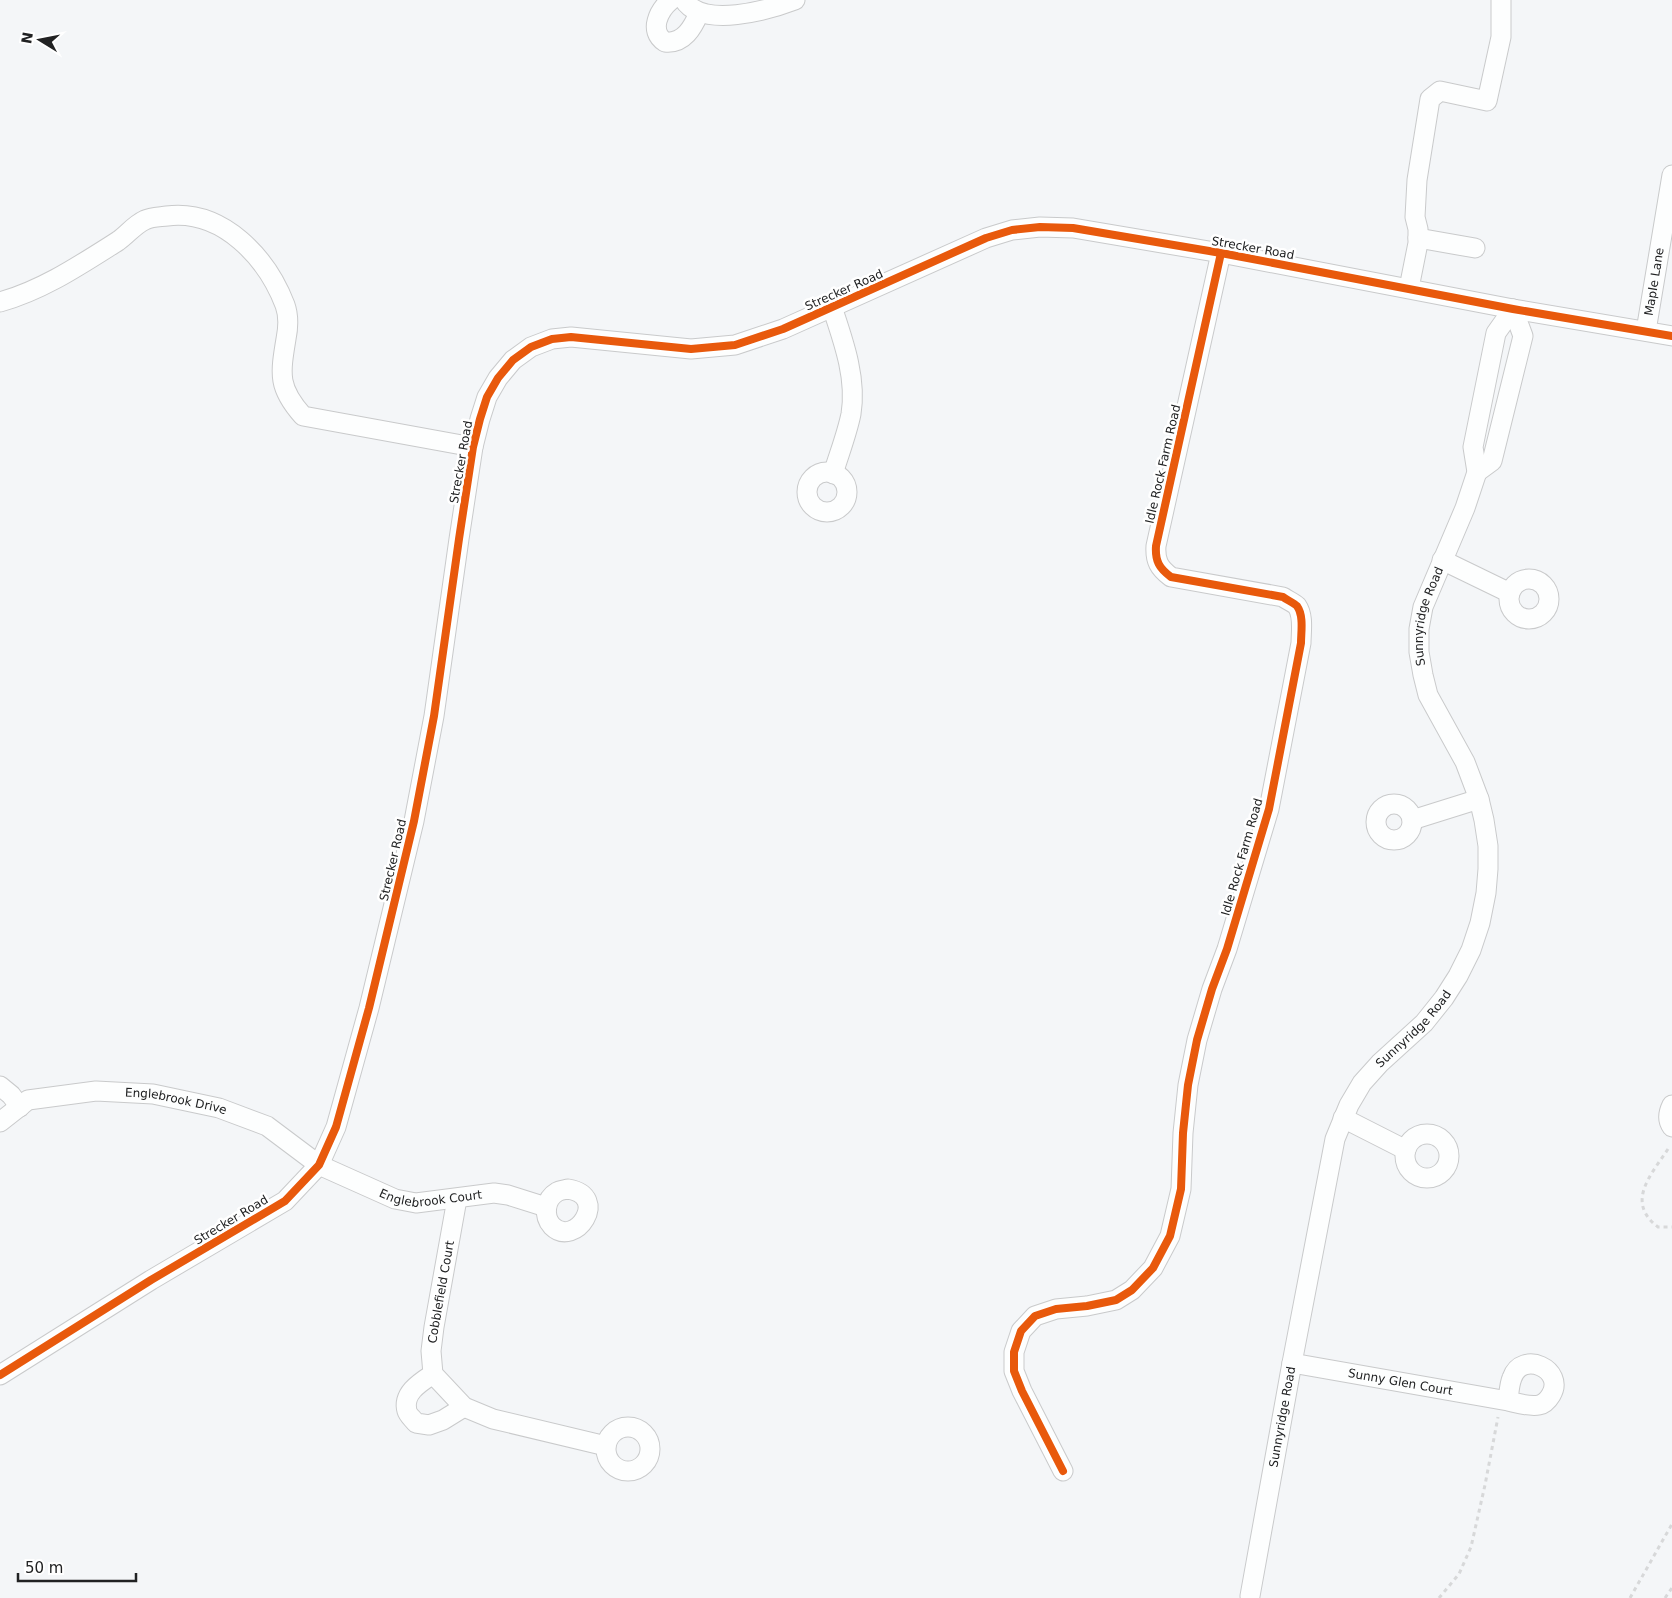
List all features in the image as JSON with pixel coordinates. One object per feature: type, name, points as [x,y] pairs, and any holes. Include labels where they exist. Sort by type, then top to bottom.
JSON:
[{"type":"street","points":[[685,4],[731,16],[778,6],[795,0]]},
{"type":"street","points":[[1409,288],[1418,238],[1415,217],[1417,180],[1430,99],[1440,91],[1487,101],[1501,37],[1501,0]]},
{"type":"street","name":"Maple Lane","points":[[1646,331],[1672,174]]},
{"type":"street","points":[[0,302],[26,294],[96,256],[145,220],[181,215],[204,220],[218,225],[246,244],[265,267],[277,286],[288,319],[282,383],[286,393],[303,416],[473,447]]},
{"type":"street","name":"Strecker Road","points":[[0,1375],[151,1280],[284,1201],[319,1165],[336,1127],[369,1008],[414,821],[434,716],[473,447],[487,396],[498,378],[513,360],[532,347],[552,339],[571,337],[691,349],[735,345],[783,329],[986,238],[1012,230],[1040,227],[1073,228],[1221,253],[1513,309],[1672,336]]},
{"type":"street","points":[[1418,238],[1475,248]]},
{"type":"street","name":"Idle Rock Farm Road","points":[[1063,1471],[1022,1391],[1014,1371],[1014,1352],[1021,1330],[1035,1316],[1056,1309],[1087,1306],[1116,1300],[1132,1290],[1152,1268],[1170,1236],[1181,1189],[1188,1085],[1197,1040],[1269,809],[1301,643],[1302,624],[1300,614],[1296,605],[1283,597],[1171,576],[1161,569],[1155,558],[1156,546],[1221,253]]},
{"type":"street","points":[[832,307],[848,362],[852,389],[851,413],[833,474]]},
{"type":"street","name":"Sunnyridge Road","points":[[1248,1597],[1335,1139],[1343,1118],[1362,1083],[1380,1063],[1424,1023],[1444,998],[1471,950],[1480,923],[1486,893],[1488,846],[1480,799],[1465,762],[1428,696],[1419,652],[1419,629],[1423,607],[1477,472],[1473,447],[1496,333],[1513,309]]},
{"type":"street","name":"Sunnyridge Road","points":[[1477,472],[1492,461],[1523,336],[1513,309]]},
{"type":"street","points":[[1442,560],[1510,593]]},
{"type":"street","points":[[1412,820],[1480,799]]},
{"type":"street","points":[[0,1086],[11,1095],[20,1107]]},
{"type":"street","name":"Englebrook Drive","points":[[0,1122],[28,1100],[96,1091],[152,1094],[218,1108],[267,1126],[319,1165]]},
{"type":"street","points":[[1672,1105],[1668,1119],[1672,1127]]},
{"type":"street","points":[[1343,1118],[1406,1150]]},
{"type":"street","name":"Englebrook Court","points":[[319,1165],[395,1199],[416,1203],[435,1199],[457,1199],[494,1193],[508,1195],[546,1207]]},
{"type":"street","name":"Cobblefield Court","points":[[433,1374],[431,1351],[434,1327],[457,1199]]},
{"type":"street","name":"Sunny Glen Court","points":[[1292,1363],[1508,1401]]},
{"type":"street","points":[[464,1407],[429,1425],[416,1423],[407,1412],[406,1402],[415,1387],[433,1374],[464,1407],[493,1418],[606,1446]]},
{"type":"path","points":[[1668,1149],[1646,1183],[1641,1205],[1650,1221],[1658,1227],[1672,1227]]},
{"type":"path","points":[[1439,1598],[1459,1574],[1471,1547],[1498,1418]]},
{"type":"path","points":[[1630,1598],[1672,1524]]},
{"type":"path","points":[[1665,1598],[1672,1588]]},
{"type":"cycle path","points":[[0,1375],[151,1280],[285,1201],[319,1165],[336,1127],[369,1008],[414,821],[434,716],[473,447],[480,419],[487,397],[498,378],[513,360],[531,347],[552,339],[571,337],[691,349],[735,345],[783,329],[986,238],[1012,230],[1040,227],[1073,228],[1221,253],[1513,309],[1672,336]]},
{"type":"cycle path","points":[[1063,1471],[1022,1391],[1014,1371],[1014,1352],[1021,1331],[1035,1316],[1056,1309],[1087,1306],[1116,1300],[1132,1290],[1153,1268],[1170,1236],[1181,1189],[1183,1133],[1188,1085],[1197,1040],[1212,989],[1227,949],[1269,809],[1301,643],[1301,614],[1296,605],[1283,597],[1171,577],[1163,570],[1156,556],[1156,546],[1221,253]]}]
